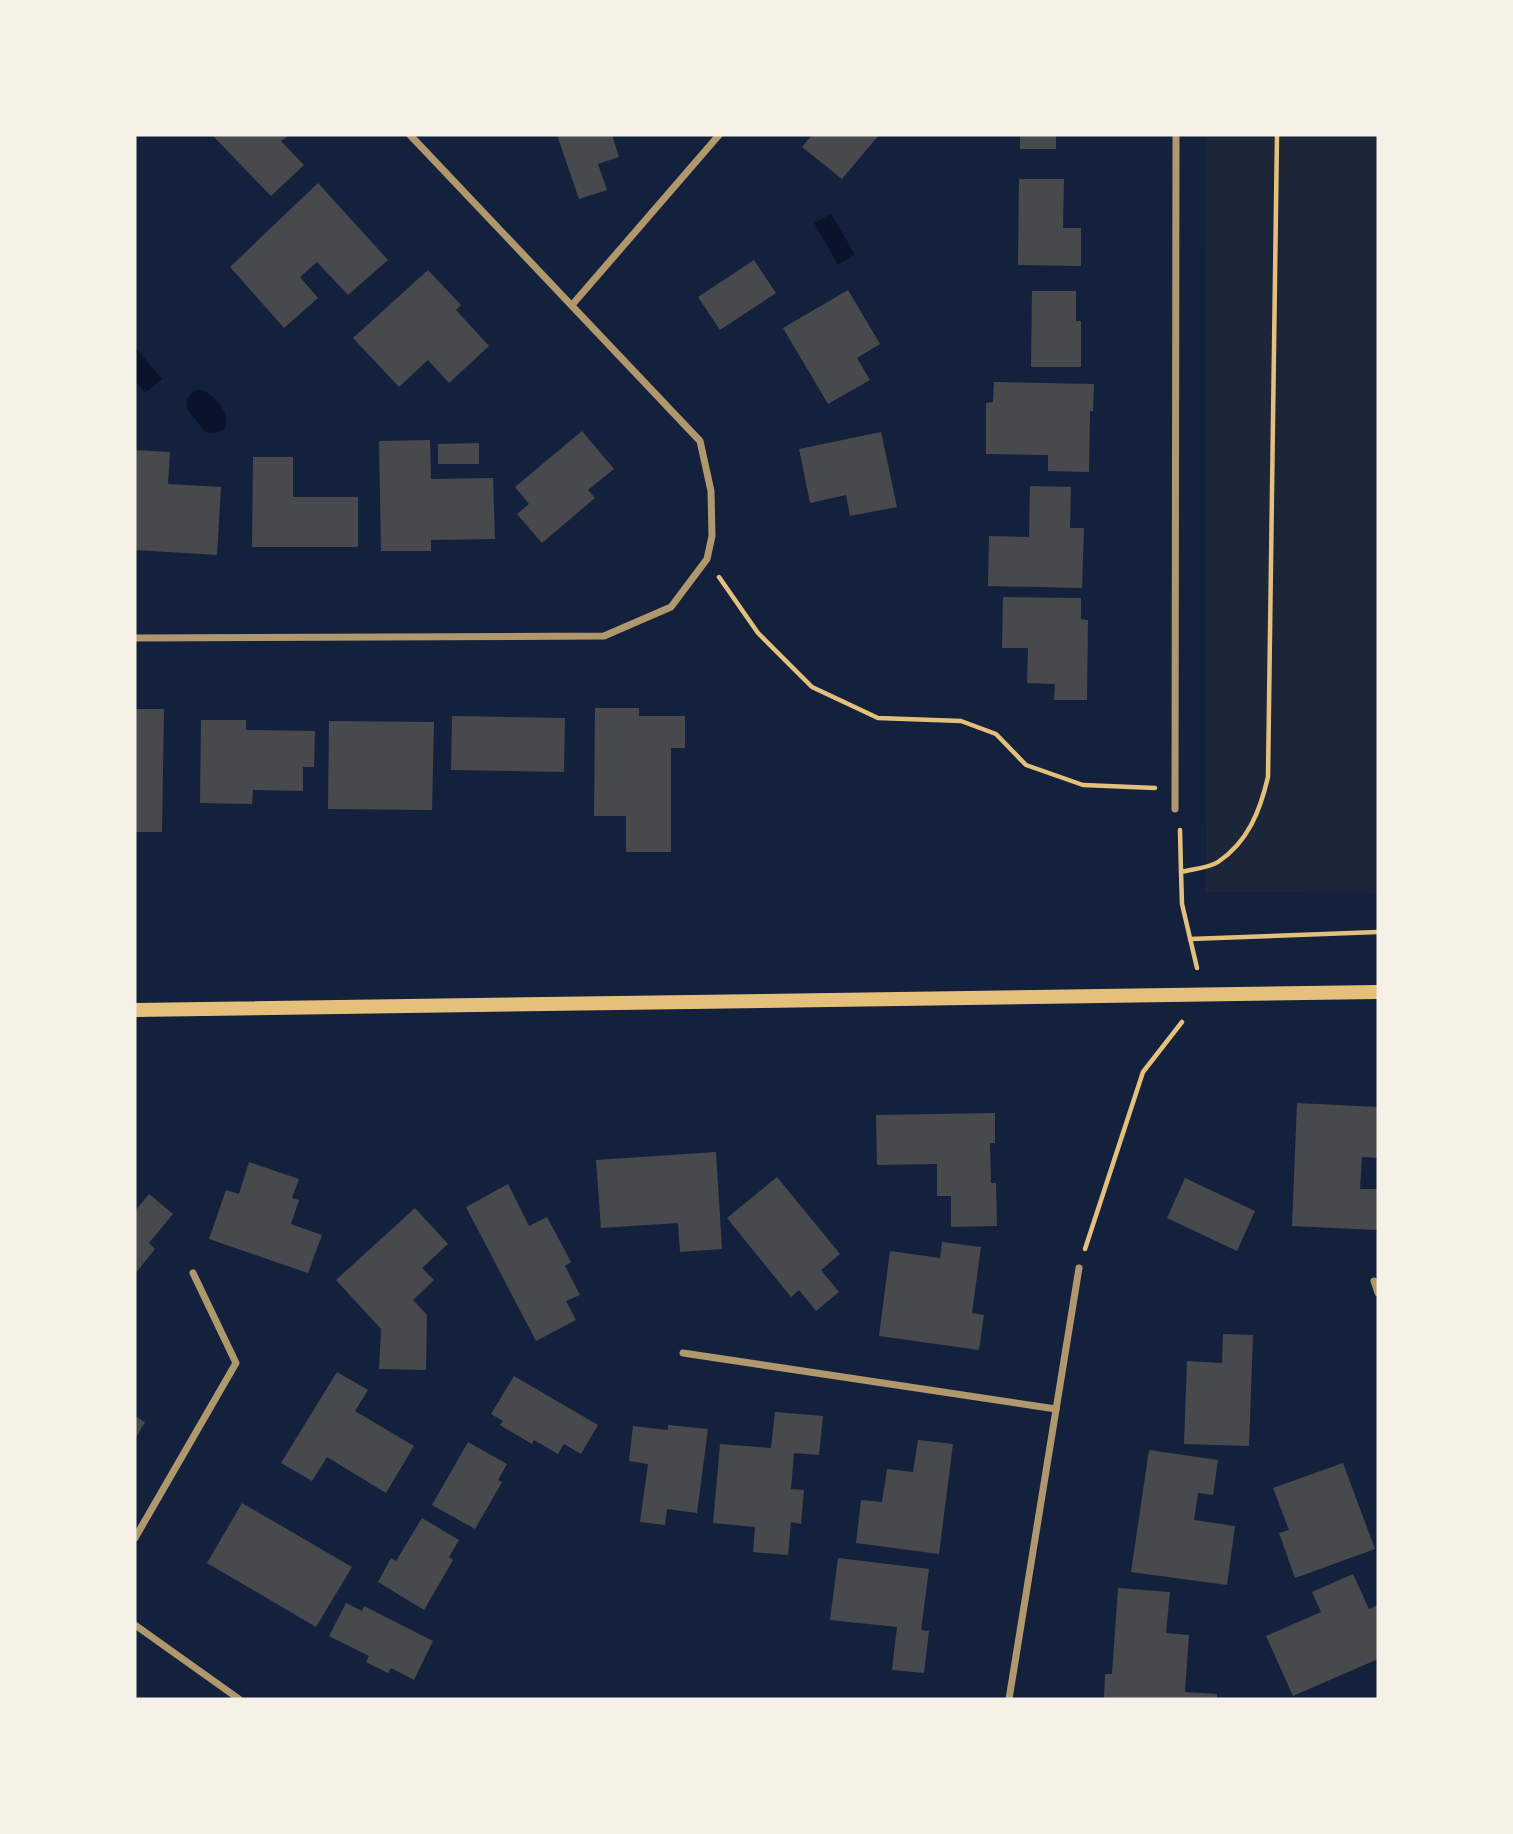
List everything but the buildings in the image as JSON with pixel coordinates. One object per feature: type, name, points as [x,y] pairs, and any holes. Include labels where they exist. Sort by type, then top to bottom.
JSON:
[{"type":"main road","points":[[135,1010],[1378,992]]},
{"type":"street","points":[[135,638],[604,636],[671,607],[707,559],[712,536],[711,491],[700,441],[410,135]]},
{"type":"street","points":[[572,305],[719,135]]},
{"type":"street","points":[[1175,809],[1176,135]]},
{"type":"street","points":[[1009,1699],[1079,1268]]},
{"type":"street","points":[[135,1538],[236,1363],[193,1273]]},
{"type":"street","points":[[1374,1281],[1378,1293]]},
{"type":"street","points":[[682,1353],[1056,1409]]},
{"type":"street","points":[[135,1625],[239,1699]]},
{"type":"path","points":[[1181,872],[1217,863],[1244,840],[1262,803],[1268,777],[1277,135]]},
{"type":"path","points":[[707,559],[758,633],[812,687],[878,718],[961,721],[996,734],[1026,765],[1083,785],[1175,789]]},
{"type":"path","points":[[1079,1268],[1143,1072],[1203,996],[1182,904],[1181,836],[1175,809]]},
{"type":"path","points":[[1190,939],[1378,932]]},
{"type":"shaded area","points":[[1205,135],[1378,135],[1378,893],[1206,892]]},
{"type":"shaded area","points":[[831,214],[855,254],[838,265],[814,223]]},
{"type":"shaded area","points":[[135,347],[162,379],[145,393],[135,381]]},
{"type":"shaded area","points":[[199,389],[211,395],[221,406],[226,418],[224,430],[205,432],[187,409],[186,400],[191,393]]}]
